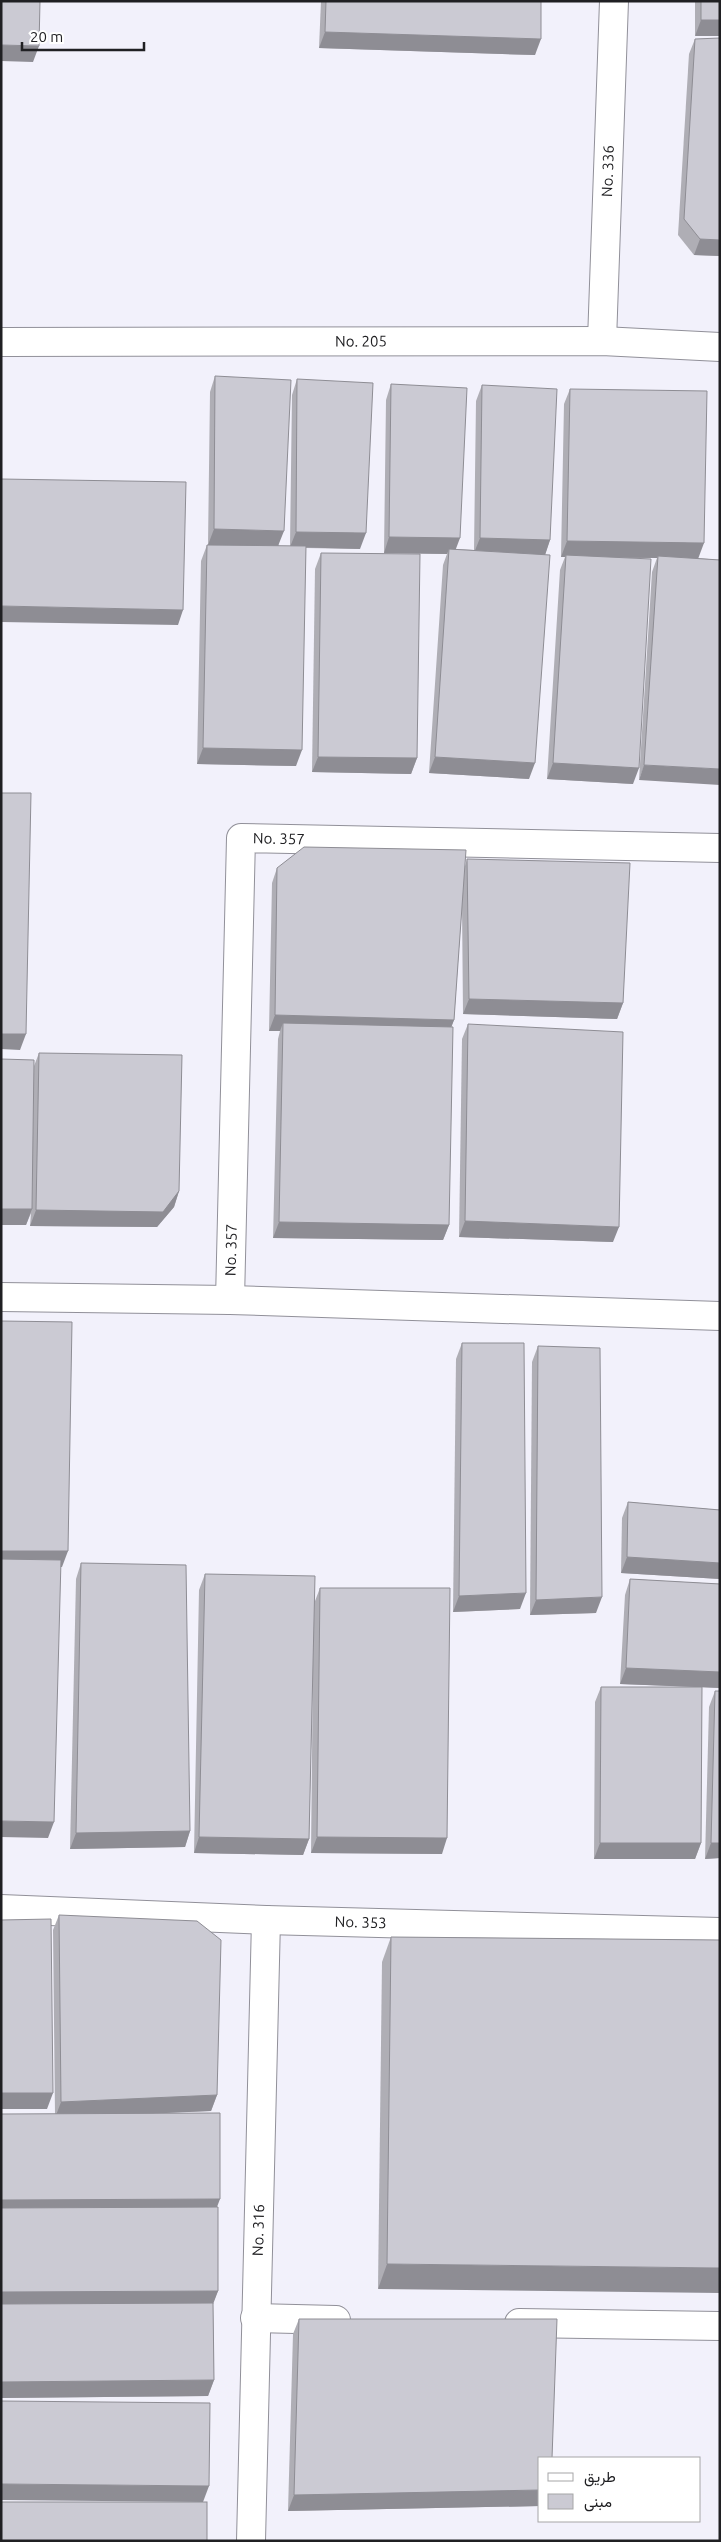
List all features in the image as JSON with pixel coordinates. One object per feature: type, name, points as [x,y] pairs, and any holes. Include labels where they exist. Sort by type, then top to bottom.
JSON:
[{"type":"street","name":"No. 336","points":[[602,341],[614,1]]},
{"type":"street","name":"No. 205","points":[[1,342],[602,341],[720,347]]},
{"type":"street","name":"No. 357","points":[[230,1300],[241,838],[720,848]]},
{"type":"street","points":[[1,1297],[230,1300],[720,1316]]},
{"type":"street","name":"No. 353","points":[[1,1909],[266,1920],[720,1932]]},
{"type":"street","name":"No. 316","points":[[251,2541],[266,1920]]},
{"type":"street","points":[[255,2318],[364,2320]]},
{"type":"street","points":[[492,2322],[720,2326]]},
{"type":"building","points":[[1,1],[40,1],[39,46],[1,45]]},
{"type":"building","points":[[326,1],[541,1],[541,39],[325,32]]},
{"type":"building","points":[[701,1],[720,1],[720,20],[701,20]]},
{"type":"building","points":[[720,38],[720,240],[700,239],[684,219],[695,39]]},
{"type":"building","points":[[215,376],[291,380],[284,531],[214,529]]},
{"type":"building","points":[[297,379],[373,383],[366,533],[296,532]]},
{"type":"building","points":[[391,384],[467,388],[460,538],[389,537]]},
{"type":"building","points":[[482,385],[557,389],[550,540],[480,538]]},
{"type":"building","points":[[570,389],[707,391],[704,543],[567,541]]},
{"type":"building","points":[[1,479],[186,482],[183,610],[1,606]]},
{"type":"building","points":[[207,545],[306,546],[302,750],[203,748]]},
{"type":"building","points":[[449,549],[550,555],[535,763],[435,757]]},
{"type":"building","points":[[321,553],[420,554],[417,758],[318,757]]},
{"type":"building","points":[[566,555],[651,559],[639,768],[553,763]]},
{"type":"building","points":[[658,556],[720,560],[720,769],[644,765]]},
{"type":"building","points":[[1,793],[31,793],[26,1034],[1,1034]]},
{"type":"building","points":[[304,847],[466,850],[454,1020],[275,1015],[277,868]]},
{"type":"building","points":[[467,859],[630,863],[623,1003],[469,999]]},
{"type":"building","points":[[283,1023],[453,1027],[449,1225],[279,1222]]},
{"type":"building","points":[[468,1024],[623,1032],[619,1227],[465,1221]]},
{"type":"building","points":[[39,1053],[182,1055],[179,1191],[163,1212],[36,1210]]},
{"type":"building","points":[[1,1059],[34,1060],[32,1209],[1,1209]]},
{"type":"building","points":[[1,1321],[72,1322],[68,1551],[1,1551]]},
{"type":"building","points":[[462,1343],[524,1343],[526,1593],[459,1596]]},
{"type":"building","points":[[538,1346],[600,1348],[602,1597],[536,1600]]},
{"type":"building","points":[[628,1502],[720,1510],[720,1563],[627,1557]]},
{"type":"building","points":[[1,1559],[61,1560],[54,1822],[1,1821]]},
{"type":"building","points":[[81,1563],[186,1565],[190,1831],[76,1833]]},
{"type":"building","points":[[205,1574],[315,1576],[309,1839],[199,1837]]},
{"type":"building","points":[[630,1579],[720,1584],[720,1672],[626,1668]]},
{"type":"building","points":[[320,1588],[450,1588],[447,1838],[317,1837]]},
{"type":"building","points":[[601,1687],[702,1687],[701,1843],[600,1843]]},
{"type":"building","points":[[715,1691],[720,1691],[720,1843],[711,1843]]},
{"type":"building","points":[[59,1915],[197,1921],[221,1940],[217,2095],[61,2102]]},
{"type":"building","points":[[51,1919],[53,2093],[1,2093],[1,1920]]},
{"type":"building","points":[[391,1937],[720,1940],[720,2268],[387,2264]]},
{"type":"building","points":[[220,2113],[220,2199],[1,2200],[1,2114]]},
{"type":"building","points":[[218,2207],[218,2291],[1,2292],[1,2208]]},
{"type":"building","points":[[213,2303],[214,2380],[1,2382],[1,2304]]},
{"type":"building","points":[[299,2319],[557,2319],[552,2457],[538,2457],[538,2490],[294,2495]]},
{"type":"building","points":[[1,2401],[210,2403],[209,2486],[1,2484]]},
{"type":"building","points":[[1,2502],[207,2502],[207,2541],[1,2541]]}]
